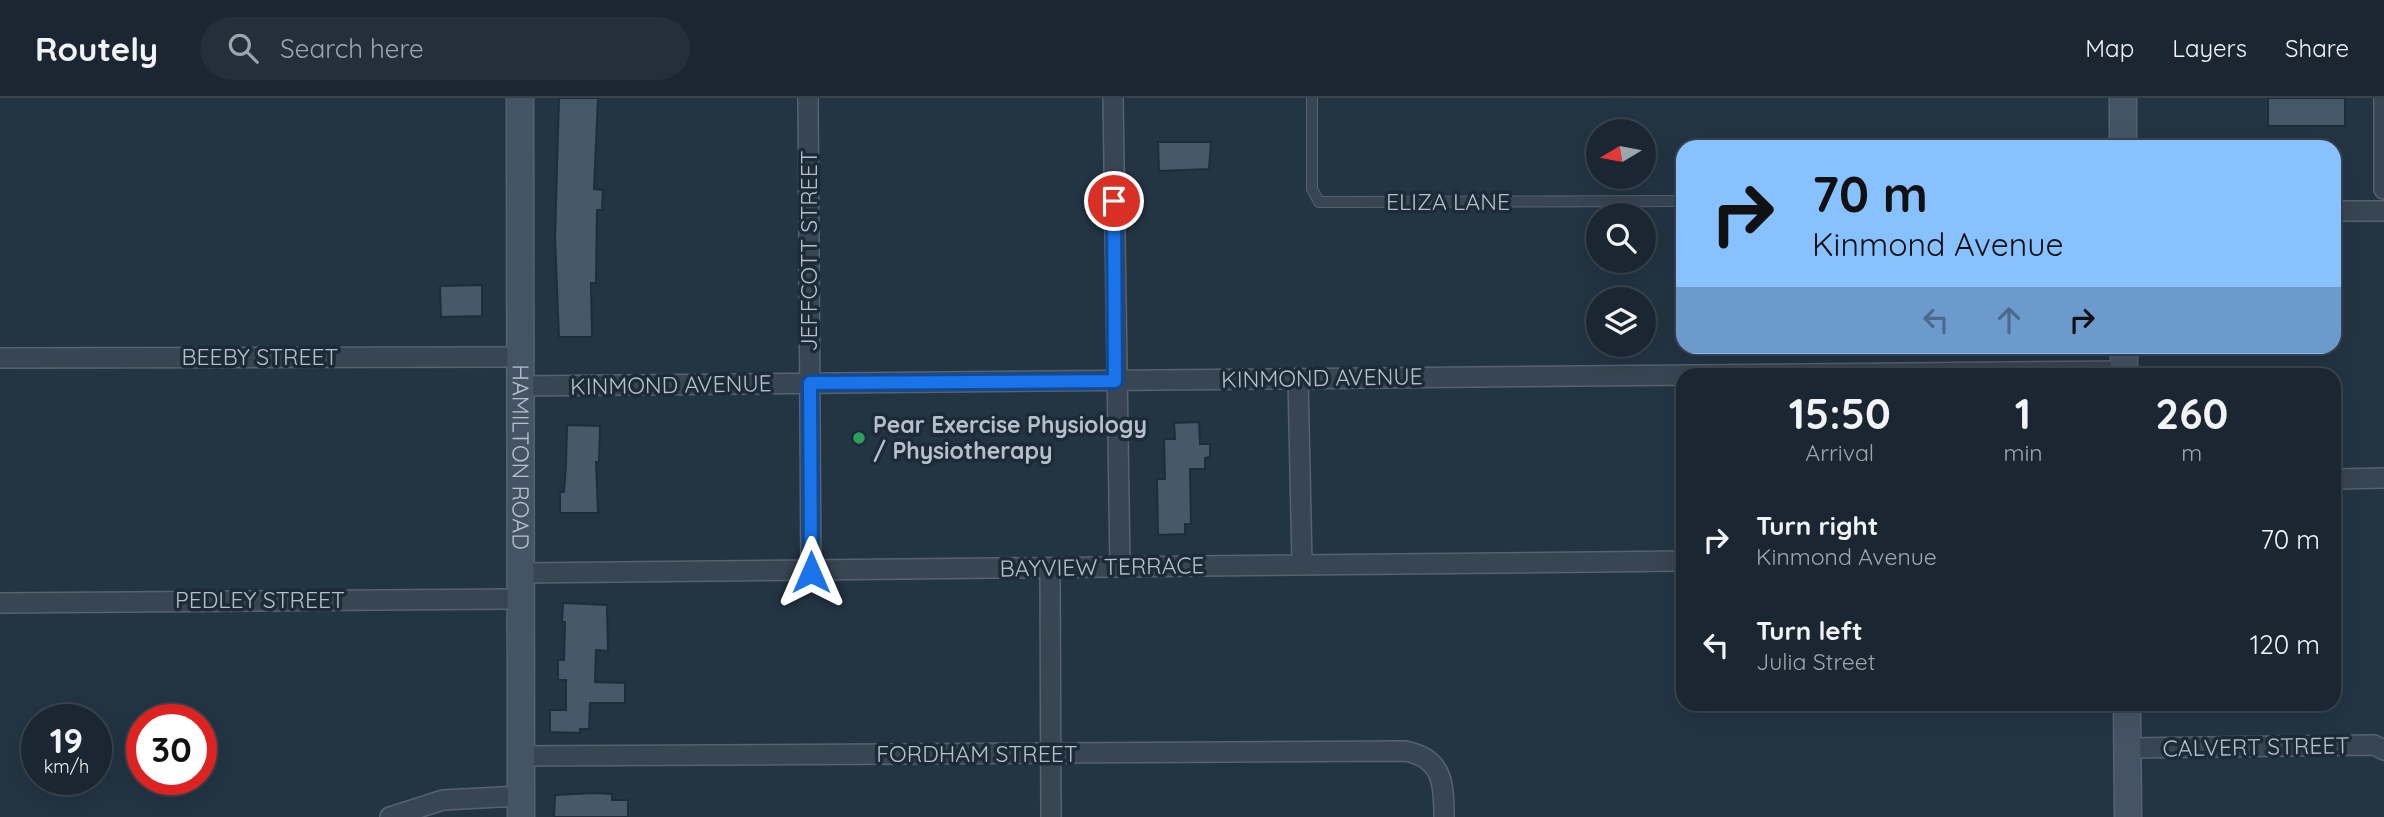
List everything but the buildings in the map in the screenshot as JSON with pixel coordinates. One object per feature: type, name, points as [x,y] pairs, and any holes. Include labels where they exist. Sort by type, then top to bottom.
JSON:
[{"type":"main road","name":"HAMILTON ROAD","points":[[520,98],[521,807]]},
{"type":"main road","points":[[2123,98],[2123,140]]},
{"type":"main road","points":[[2127,711],[2128,817]]},
{"type":"street","name":"JEFFCOTT STREET","points":[[808,98],[811,572]]},
{"type":"street","points":[[1113,98],[1115,381],[1120,567]]},
{"type":"street","points":[[2384,98],[2384,196]]},
{"type":"street","points":[[2341,211],[2384,211]]},
{"type":"street","name":"BEEBY STREET","points":[[0,358],[519,357]]},
{"type":"street","name":"KINMOND AVENUE","points":[[1888,368],[2124,364]]},
{"type":"street","name":"KINMOND AVENUE","points":[[519,386],[1115,381],[1676,372]]},
{"type":"street","points":[[1298,378],[1302,564]]},
{"type":"street","points":[[2341,479],[2384,478]]},
{"type":"street","name":"BAYVIEW TERRACE","points":[[521,586],[811,572],[1676,561]]},
{"type":"street","points":[[1049,568],[1051,817]]},
{"type":"street","name":"PEDLEY STREET","points":[[0,603],[521,586]]},
{"type":"street","name":"CALVERT STREET","points":[[2127,748],[2374,745],[2384,750]]},
{"type":"street","name":"FORDHAM STREET","points":[[521,756],[1392,750],[1414,752],[1430,760],[1442,784],[1444,817]]},
{"type":"street","points":[[390,817],[457,797],[521,807]]},
{"type":"lane","name":"ELIZA LANE","points":[[1312,98],[1312,189],[1319,202],[1676,201]]},
{"type":"place","name":"Pear Exercise Physiology / Physiotherapy","points":[[859,438]]},
{"type":"route","points":[[811,572],[810,383],[1115,381],[1114,201]]}]
